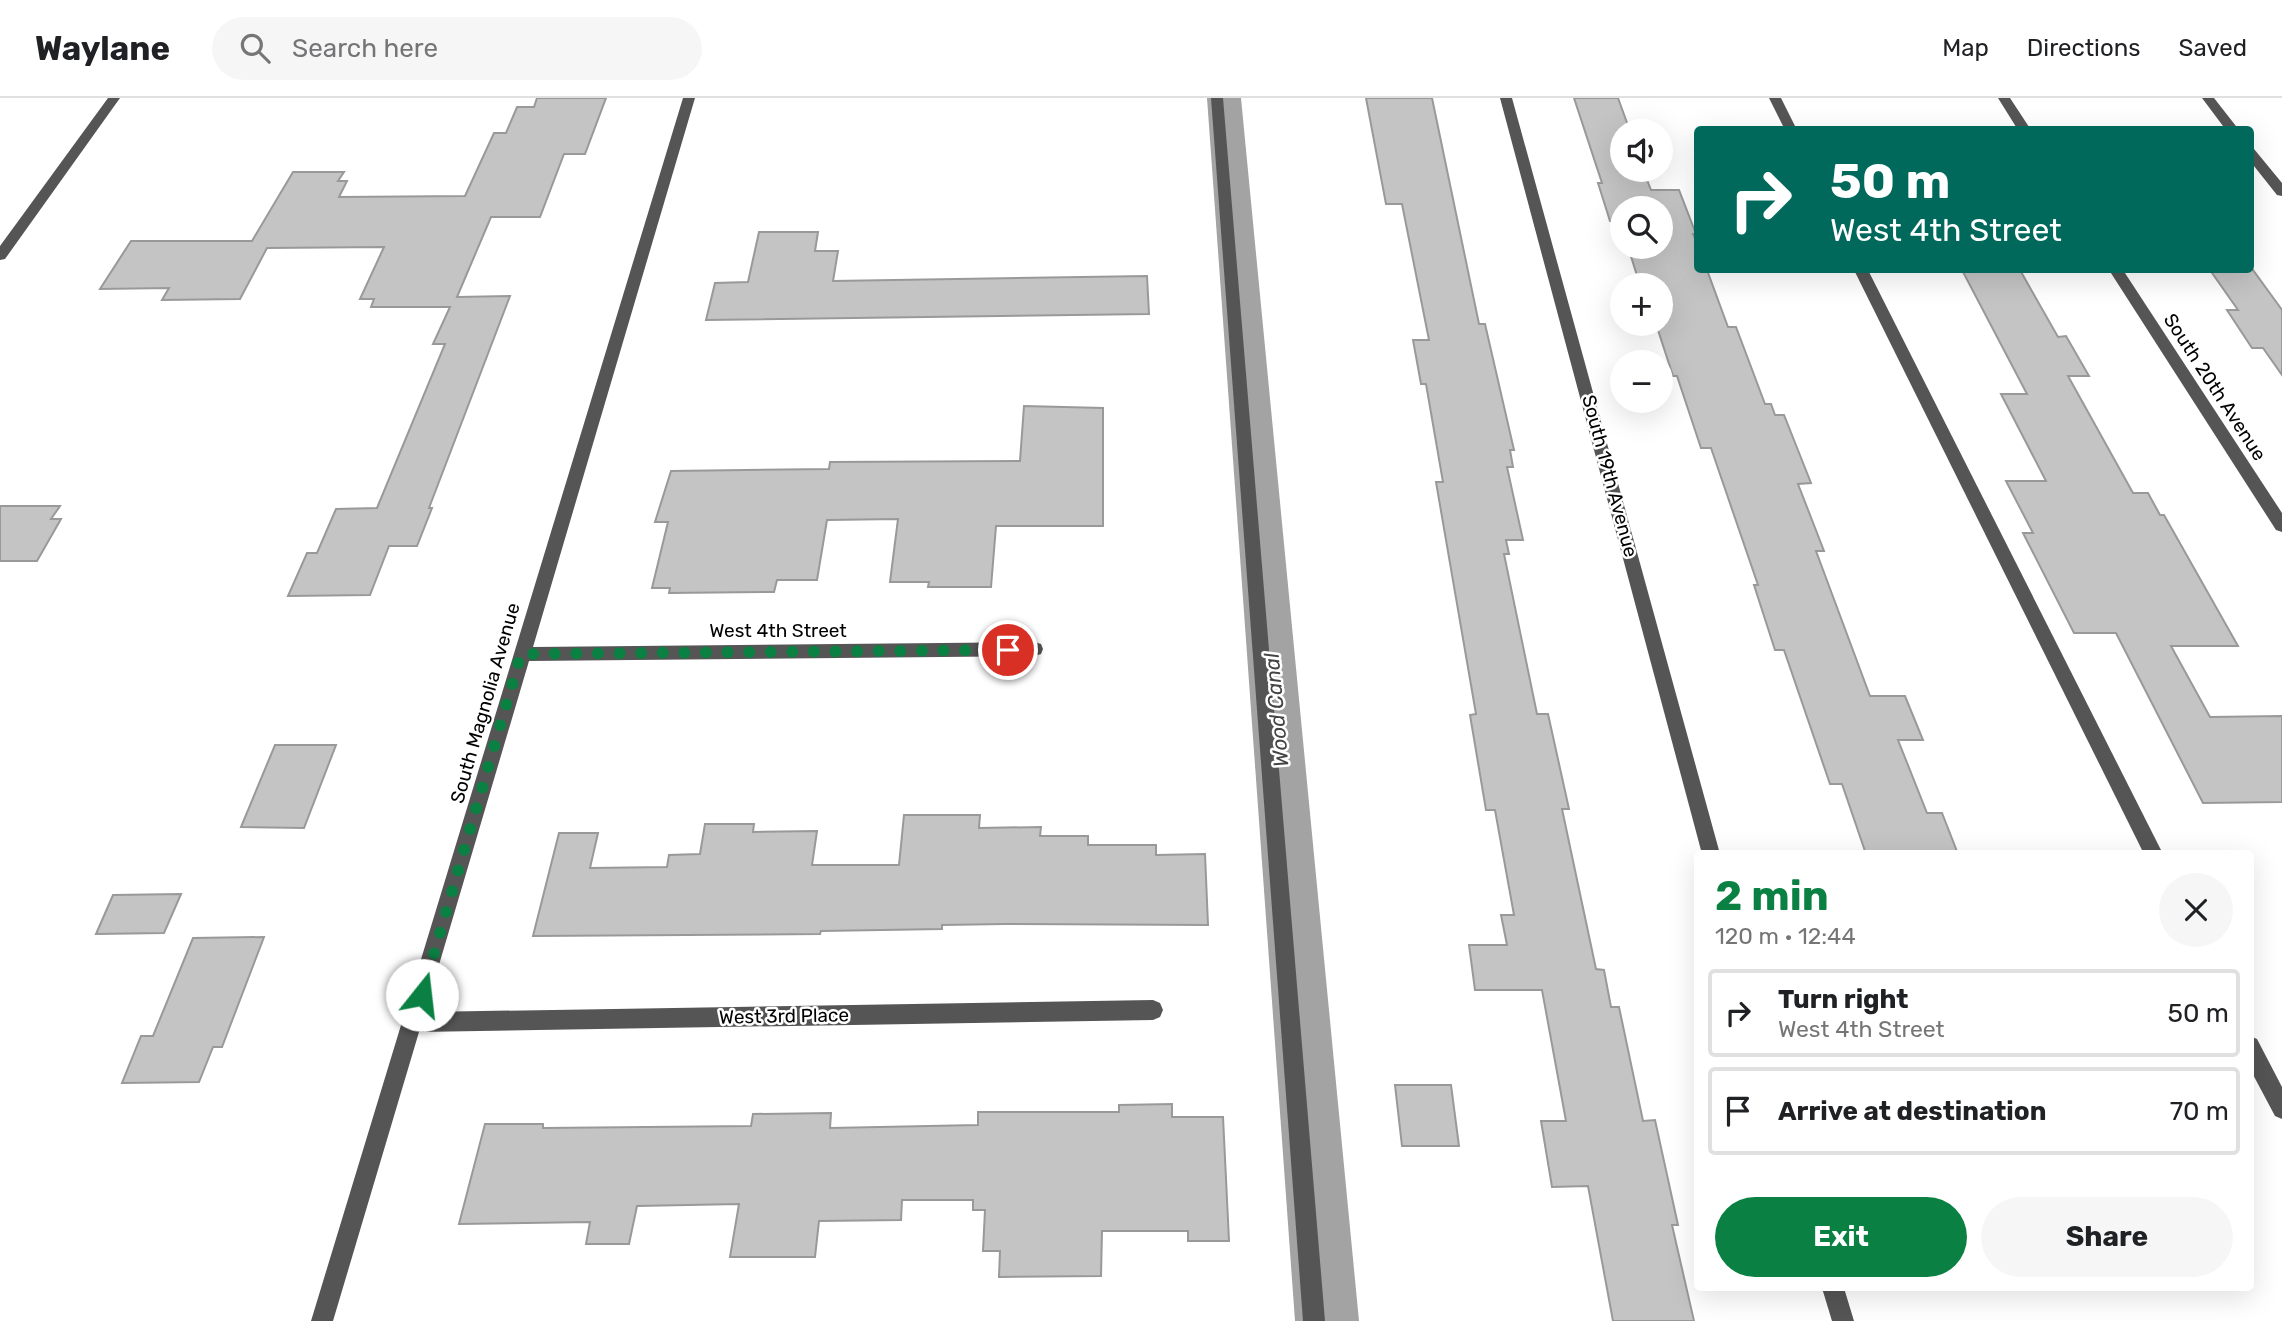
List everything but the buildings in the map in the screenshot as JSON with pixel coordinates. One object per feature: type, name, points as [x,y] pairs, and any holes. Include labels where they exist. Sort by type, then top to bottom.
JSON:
[{"type":"street","points":[[0,256],[114,98]]},
{"type":"street","name":"South Magnolia Avenue","points":[[323,1321],[689,98]]},
{"type":"street","points":[[1217,98],[1314,1321]]},
{"type":"street","name":"South 19th Avenue","points":[[1506,98],[1710,850]]},
{"type":"street","points":[[1775,98],[1789,126]]},
{"type":"street","points":[[2004,98],[2022,126]]},
{"type":"street","points":[[2208,98],[2230,126]]},
{"type":"street","points":[[2254,157],[2282,192]]},
{"type":"street","points":[[1863,273],[2152,850]]},
{"type":"street","name":"South 20th Avenue","points":[[2118,273],[2282,526]]},
{"type":"street","name":"West 4th Street","points":[[521,654],[1035,649]]},
{"type":"street","name":"West 3rd Place","points":[[414,1021],[1153,1010]]},
{"type":"street","points":[[2254,1054],[2282,1109]]},
{"type":"street","points":[[1834,1291],[1843,1321]]},
{"type":"waterway","name":"Wood Canal","points":[[1224,98],[1327,1321]]},
{"type":"route","points":[[422,995],[521,654],[1008,650]]}]
